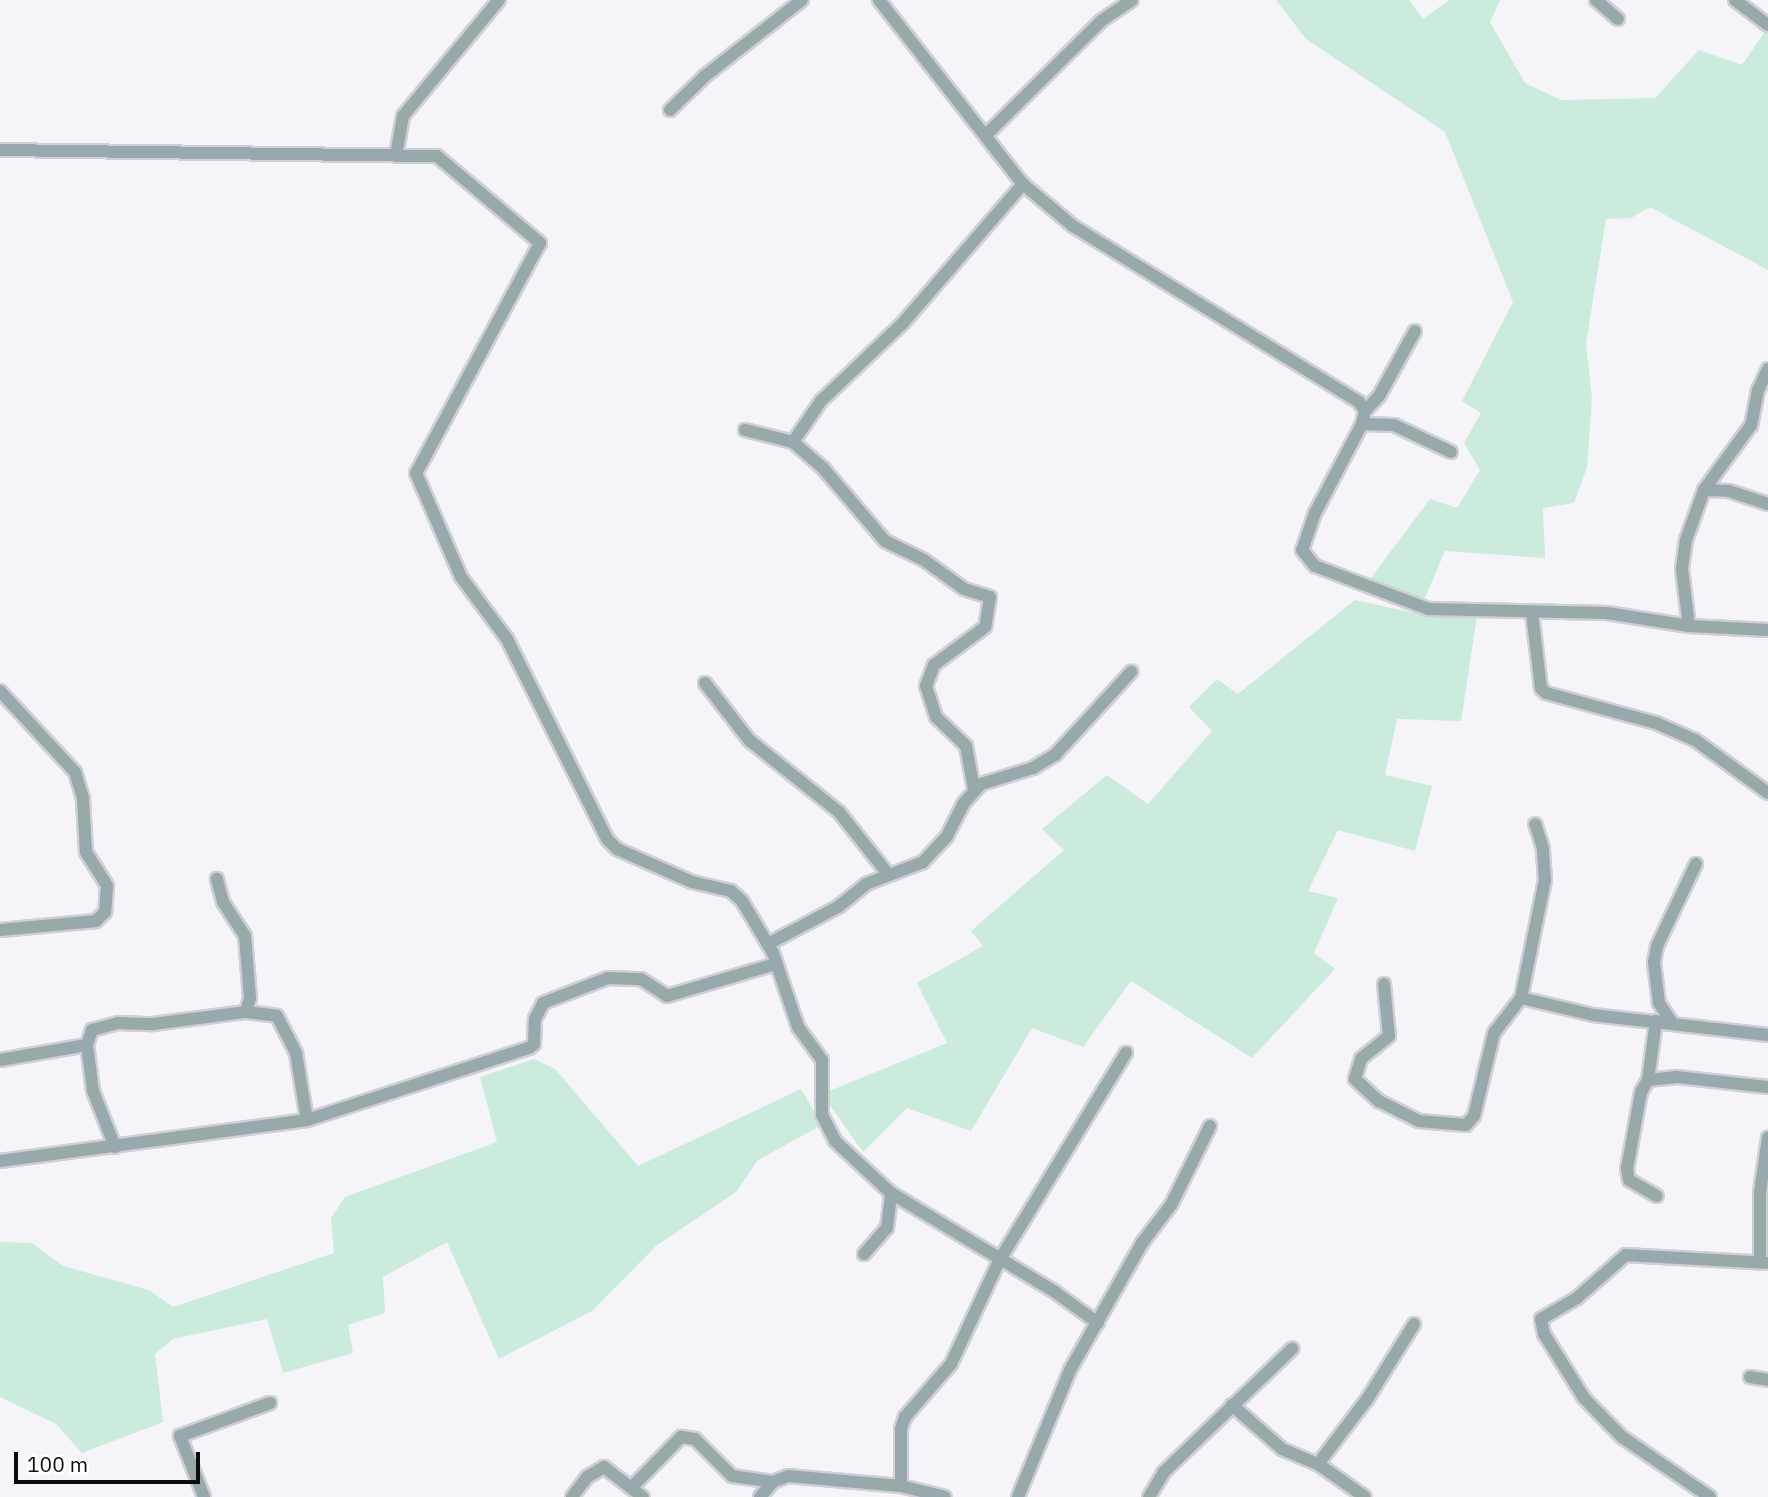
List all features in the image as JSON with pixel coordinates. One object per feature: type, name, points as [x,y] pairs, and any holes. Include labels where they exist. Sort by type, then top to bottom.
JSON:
[{"type":"street","points":[[396,156],[403,116],[499,0]]},
{"type":"street","points":[[670,110],[705,76],[802,0]]},
{"type":"street","points":[[879,0],[1023,184],[1073,226],[1359,402],[1363,418]]},
{"type":"street","points":[[986,135],[1101,20],[1132,0]]},
{"type":"street","points":[[1595,0],[1618,19]]},
{"type":"street","points":[[1735,0],[1768,25]]},
{"type":"street","points":[[0,150],[437,156],[540,243],[416,473],[461,577],[507,639],[607,839],[617,849],[692,882],[731,891],[768,944],[798,1027],[822,1060],[821,1101],[827,1129],[891,1193],[999,1261],[1055,1292],[1098,1324]]},
{"type":"street","points":[[793,442],[821,401],[912,314],[1023,184]]},
{"type":"street","points":[[1415,331],[1379,397],[1363,418],[1315,513],[1302,550],[1305,558],[1428,609],[1607,613],[1689,626],[1768,630]]},
{"type":"street","points":[[1689,626],[1682,569],[1686,540],[1704,490],[1751,425],[1758,390],[1768,369]]},
{"type":"street","points":[[1363,418],[1394,425],[1451,453]]},
{"type":"street","points":[[745,430],[793,442],[822,468],[885,541],[924,560],[964,589],[990,597],[985,627],[934,665],[926,687],[936,717],[966,746],[974,790]]},
{"type":"street","points":[[1704,490],[1729,491],[1768,504]]},
{"type":"street","points":[[1532,613],[1541,688],[1546,693],[1656,723],[1695,740],[1768,793]]},
{"type":"street","points":[[768,944],[819,919],[866,884],[923,862],[936,852],[974,790],[1055,755],[1131,673]]},
{"type":"street","points":[[705,683],[750,740],[839,812],[888,874]]},
{"type":"street","points":[[0,691],[75,772],[83,799],[86,852],[107,886],[107,903],[96,921],[0,930]]},
{"type":"street","points":[[1384,984],[1389,1036],[1361,1059],[1355,1079],[1401,1113],[1455,1126],[1466,1125],[1474,1116],[1494,1033],[1521,998],[1545,880],[1543,848],[1535,824]]},
{"type":"street","points":[[1671,1021],[1659,1003],[1654,962],[1657,946],[1696,864]]},
{"type":"street","points":[[217,879],[223,902],[245,936],[246,1012]]},
{"type":"street","points":[[0,1161],[307,1120],[529,1048],[534,1044],[535,1018],[543,1003],[608,978],[642,979],[667,996],[776,964]]},
{"type":"street","points":[[1521,998],[1593,1015],[1671,1021],[1768,1035]]},
{"type":"street","points":[[114,1147],[95,1099],[87,1045],[92,1030],[105,1024],[153,1024],[246,1012],[277,1016],[296,1053],[307,1120]]},
{"type":"street","points":[[1656,1021],[1648,1080],[1641,1092],[1627,1175],[1635,1185],[1657,1196]]},
{"type":"street","points":[[0,1060],[87,1045]]},
{"type":"street","points":[[901,1486],[901,1429],[905,1417],[951,1364],[999,1261],[1126,1053]]},
{"type":"street","points":[[1648,1080],[1676,1077],[1768,1087]]},
{"type":"street","points":[[1018,1497],[1070,1370],[1142,1243],[1171,1205],[1210,1126]]},
{"type":"street","points":[[1710,1497],[1622,1437],[1584,1398],[1544,1334],[1541,1319],[1587,1290],[1626,1255],[1764,1263],[1759,1192],[1768,1138]]},
{"type":"street","points":[[864,1254],[887,1228],[891,1193]]},
{"type":"street","points":[[1318,1464],[1368,1398],[1414,1324]]},
{"type":"street","points":[[1149,1497],[1164,1472],[1292,1349]]},
{"type":"street","points":[[1750,1377],[1768,1380]]},
{"type":"street","points":[[204,1497],[180,1436],[270,1403]]},
{"type":"street","points":[[1232,1405],[1282,1449],[1318,1464],[1366,1497]]},
{"type":"street","points":[[633,1486],[681,1437],[695,1439],[732,1476],[773,1482]]},
{"type":"street","points":[[572,1497],[597,1468],[612,1470],[643,1497]]},
{"type":"street","points":[[760,1497],[773,1482],[788,1476],[901,1486],[946,1497]]},
{"type":"green space","points":[[1276,0],[1409,0],[1423,19],[1449,0],[1500,0],[1490,22],[1525,83],[1561,100],[1655,98],[1699,50],[1742,65],[1768,27],[1768,270],[1650,207],[1631,218],[1606,219],[1586,344],[1592,398],[1587,467],[1574,503],[1543,508],[1545,558],[1445,551],[1424,600],[1367,583],[1430,499],[1457,508],[1480,470],[1464,443],[1481,413],[1462,401],[1513,302],[1445,132],[1306,39]]},
{"type":"green space","points":[[1355,600],[1419,614],[1477,616],[1461,721],[1397,719],[1385,775],[1432,786],[1415,851],[1338,830],[1308,891],[1338,898],[1314,953],[1335,969],[1252,1058],[1131,981],[1083,1047],[1032,1028],[971,1131],[907,1108],[863,1152],[822,1094],[947,1043],[917,983],[983,946],[971,931],[1064,850],[1042,829],[1107,775],[1148,804],[1212,731],[1189,707],[1217,679],[1238,694]]},
{"type":"green space","points":[[534,1059],[555,1069],[638,1166],[801,1089],[822,1125],[758,1160],[736,1192],[656,1246],[592,1311],[499,1359],[447,1242],[383,1277],[385,1313],[348,1325],[353,1353],[283,1373],[267,1319],[173,1339],[155,1354],[163,1422],[82,1453],[56,1424],[0,1397],[0,1242],[32,1243],[63,1266],[149,1290],[173,1307],[334,1253],[331,1218],[345,1197],[497,1142],[480,1077]]}]
